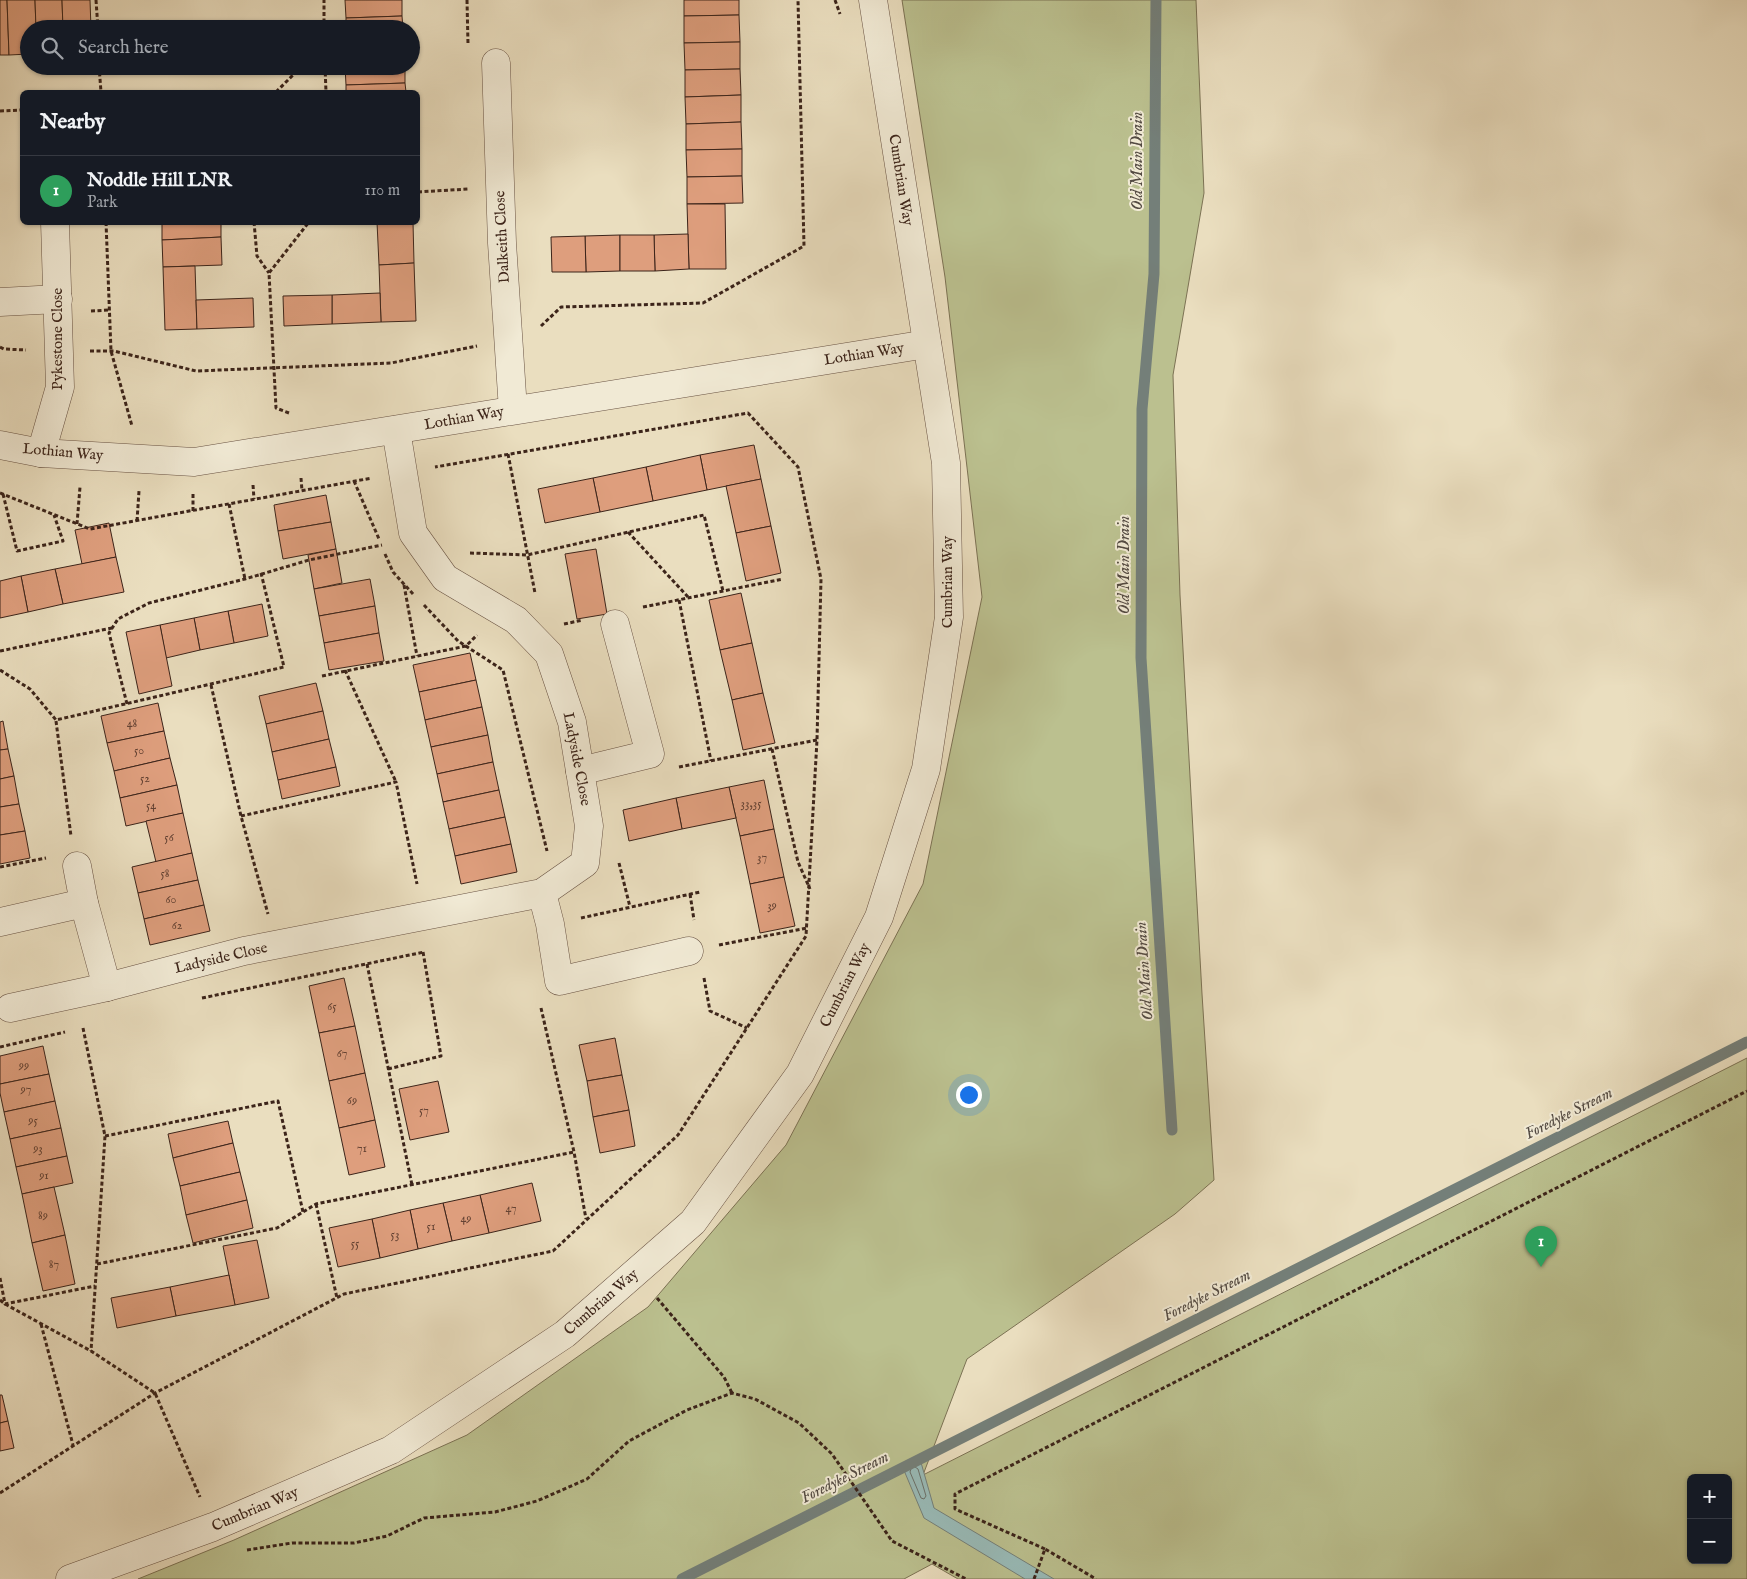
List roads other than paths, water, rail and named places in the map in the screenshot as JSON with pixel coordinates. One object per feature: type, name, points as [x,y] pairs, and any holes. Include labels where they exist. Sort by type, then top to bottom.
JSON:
[{"type":"street","name":"Cumbrian Way","points":[[70,1579],[213,1527],[391,1450],[565,1334],[694,1222],[800,1074],[879,917],[926,769],[950,617],[946,463],[873,0]]},
{"type":"street","name":"Dalkeith Close","points":[[496,63],[502,242],[513,410]]},
{"type":"street","name":"Pykestone Close","points":[[41,452],[60,387],[55,225]]},
{"type":"street","points":[[0,302],[58,299]]},
{"type":"street","name":"Lothian Way","points":[[0,445],[41,452],[194,462],[927,344]]},
{"type":"street","name":"Ladyside Close","points":[[10,1008],[107,987],[244,951],[547,890],[586,863],[589,826],[572,722],[549,654],[516,620],[445,578],[413,533],[396,430]]},
{"type":"street","points":[[580,771],[650,754],[615,624]]},
{"type":"street","points":[[75,855],[84,903],[107,987]]},
{"type":"street","points":[[547,890],[559,981],[689,951]]},
{"type":"street","points":[[0,922],[84,903]]},
{"type":"water","points":[[920,1459],[934,1508],[1054,1579],[1025,1579],[924,1518],[903,1468]]},
{"type":"waterway","name":"Old Main Drain","points":[[1156,0],[1154,274],[1142,409],[1141,658],[1172,1130]]},
{"type":"waterway","name":"Foredyke Stream","points":[[682,1579],[1747,1042]]},
{"type":"place","name":"Noddle Hill LNR","points":[[1541,1267]]}]
